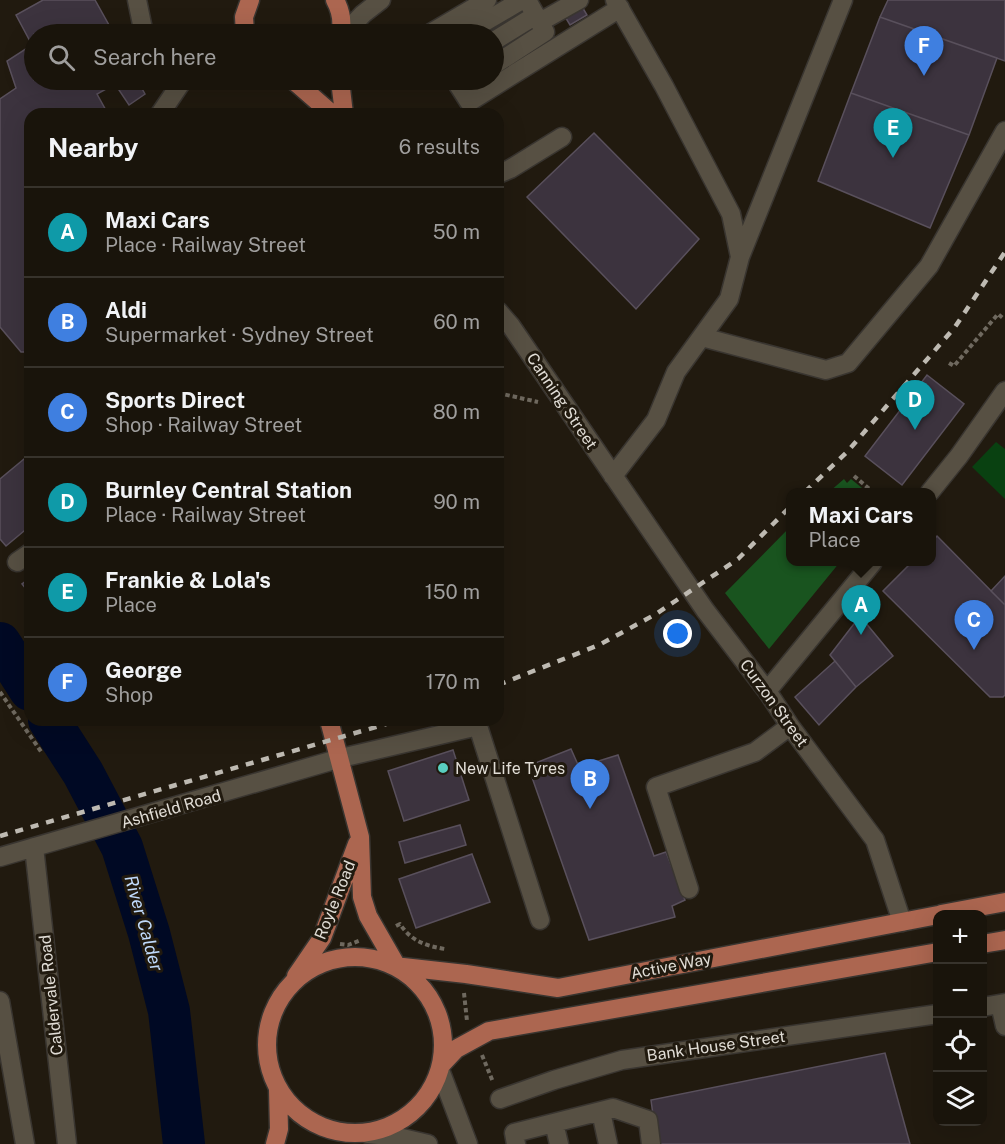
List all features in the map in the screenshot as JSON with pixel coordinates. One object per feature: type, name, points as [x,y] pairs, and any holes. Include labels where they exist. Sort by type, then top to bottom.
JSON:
[{"type":"main road","points":[[235,0],[246,17]]},
{"type":"main road","points":[[335,0],[342,24]]},
{"type":"main road","points":[[304,90],[325,108]]},
{"type":"main road","points":[[341,90],[343,108]]},
{"type":"main road","name":"Royle Road","points":[[331,726],[360,837],[362,897],[377,935],[399,965]]},
{"type":"main road","name":"Royle Road","points":[[286,990],[322,938],[360,837]]},
{"type":"main road","name":"Active Way","points":[[964,910],[1005,902]]},
{"type":"main road","name":"Active Way","points":[[399,965],[558,988],[933,916]]},
{"type":"main road","points":[[987,943],[1005,940]]},
{"type":"main road","name":"Active Way","points":[[440,1068],[456,1049],[489,1031],[933,953]]},
{"type":"main road","points":[[359,957],[399,965],[420,981],[431,996],[439,1015],[442,1034],[440,1068],[426,1093],[407,1113],[389,1126],[368,1134],[339,1140],[295,1113],[278,1090],[268,1065],[267,1039],[273,1013],[286,990],[308,971],[334,959],[359,957]]},
{"type":"main road","points":[[275,1144],[279,1129],[278,1090]]},
{"type":"street","points":[[137,0],[142,24]]},
{"type":"street","points":[[352,24],[381,0]]},
{"type":"street","points":[[446,24],[487,0]]},
{"type":"street","points":[[481,24],[522,0]]},
{"type":"street","points":[[504,34],[534,12],[579,0]]},
{"type":"street","points":[[613,476],[656,420],[676,372],[729,299],[740,257],[843,0]]},
{"type":"street","points":[[504,79],[618,4],[731,214],[740,257]]},
{"type":"street","points":[[504,59],[545,32],[534,12]]},
{"type":"street","points":[[164,108],[176,90]]},
{"type":"street","points":[[465,90],[469,102],[487,90]]},
{"type":"street","points":[[702,337],[826,370],[848,363],[929,266],[1005,131]]},
{"type":"street","points":[[504,171],[562,137]]},
{"type":"street","name":"Canning Street","points":[[504,318],[626,492]]},
{"type":"street","points":[[933,488],[999,415],[1005,391]]},
{"type":"street","name":"Curzon Street","points":[[626,492],[705,610],[875,840],[902,922]]},
{"type":"street","points":[[766,690],[869,566]]},
{"type":"street","name":"Ashfield Road","points":[[0,857],[340,758],[478,726],[540,920]]},
{"type":"street","points":[[689,889],[656,787],[755,752],[790,726]]},
{"type":"street","name":"Caldervale Road","points":[[34,847],[68,1144]]},
{"type":"street","points":[[0,1001],[25,1144]]},
{"type":"street","points":[[996,1005],[1005,1026]]},
{"type":"street","name":"Bank House Street","points":[[500,1099],[622,1060],[933,1015]]},
{"type":"street","points":[[440,1068],[468,1144]]},
{"type":"street","points":[[516,1144],[514,1133],[613,1108],[648,1120],[651,1144]]},
{"type":"street","points":[[601,1112],[608,1144]]},
{"type":"street","points":[[554,1123],[559,1144]]},
{"type":"street","points":[[368,1134],[398,1137],[428,1144]]},
{"type":"path","points":[[953,366],[998,314],[1004,319]]},
{"type":"path","points":[[504,394],[566,409]]},
{"type":"path","points":[[854,476],[868,488]]},
{"type":"path","points":[[0,692],[42,753]]},
{"type":"path","points":[[400,924],[415,940],[430,946],[449,949]]},
{"type":"green space","points":[[996,442],[1005,449],[1005,499],[972,467]]},
{"type":"green space","points":[[844,479],[847,483],[851,479],[862,488],[834,488]]},
{"type":"green space","points":[[786,531],[786,566],[837,566],[769,649],[725,593]]},
{"type":"building","points":[[43,0],[95,0],[108,24],[24,24],[24,30],[16,15]]},
{"type":"building","points":[[888,0],[1005,0],[1005,61],[880,17]]},
{"type":"building","points":[[581,5],[587,15],[570,25],[564,15]]},
{"type":"building","points":[[880,17],[997,58],[969,135],[851,93]]},
{"type":"building","points":[[24,50],[24,90],[104,90],[97,94],[105,108],[24,108],[24,352],[21,352],[0,327],[0,99],[16,88],[7,61]]},
{"type":"building","points":[[119,90],[143,90],[145,94],[129,105]]},
{"type":"building","points":[[851,93],[969,135],[930,228],[818,181]]},
{"type":"building","points":[[594,133],[699,239],[636,309],[527,197]]},
{"type":"building","points":[[927,375],[964,404],[902,485],[865,456]]},
{"type":"building","points":[[24,459],[24,531],[6,546],[0,539],[0,479]]},
{"type":"building","points":[[936,537],[1005,605],[1005,695],[1003,697],[990,697],[883,591],[908,566],[936,566]]},
{"type":"building","points":[[1005,576],[1005,605],[991,591]]},
{"type":"building","points":[[860,616],[893,656],[856,687],[830,655]]},
{"type":"building","points":[[835,661],[856,687],[819,725],[795,697]]},
{"type":"building","points":[[571,749],[579,767],[618,755],[654,856],[666,852],[685,900],[672,906],[675,917],[589,940],[528,766]]},
{"type":"building","points":[[453,750],[469,800],[404,821],[388,771]]},
{"type":"building","points":[[460,825],[466,845],[405,863],[399,842]]},
{"type":"building","points":[[472,854],[490,902],[416,928],[399,879]]},
{"type":"building","points":[[885,1053],[910,1144],[657,1144],[651,1100]]},
{"type":"waterway","name":"River Calder","points":[[0,643],[24,681]]},
{"type":"waterway","name":"River Calder","points":[[53,726],[83,773],[122,847],[149,933],[169,1011],[184,1144]]},
{"type":"railway","points":[[809,488],[847,452],[955,327],[1005,252]]},
{"type":"railway","points":[[504,683],[599,645],[656,614],[738,559],[786,511]]},
{"type":"railway","points":[[0,836],[379,726]]},
{"type":"place","name":"George","points":[[924,76]]},
{"type":"place","name":"Frankie & Lola's","points":[[893,158]]},
{"type":"place","name":"Burnley Central Station","points":[[915,430]]},
{"type":"place","name":"Maxi Cars","points":[[861,635]]},
{"type":"place","name":"Sports Direct","points":[[974,650]]},
{"type":"place","name":"New Life Tyres","points":[[443,768]]},
{"type":"place","name":"Aldi","points":[[590,809]]}]
